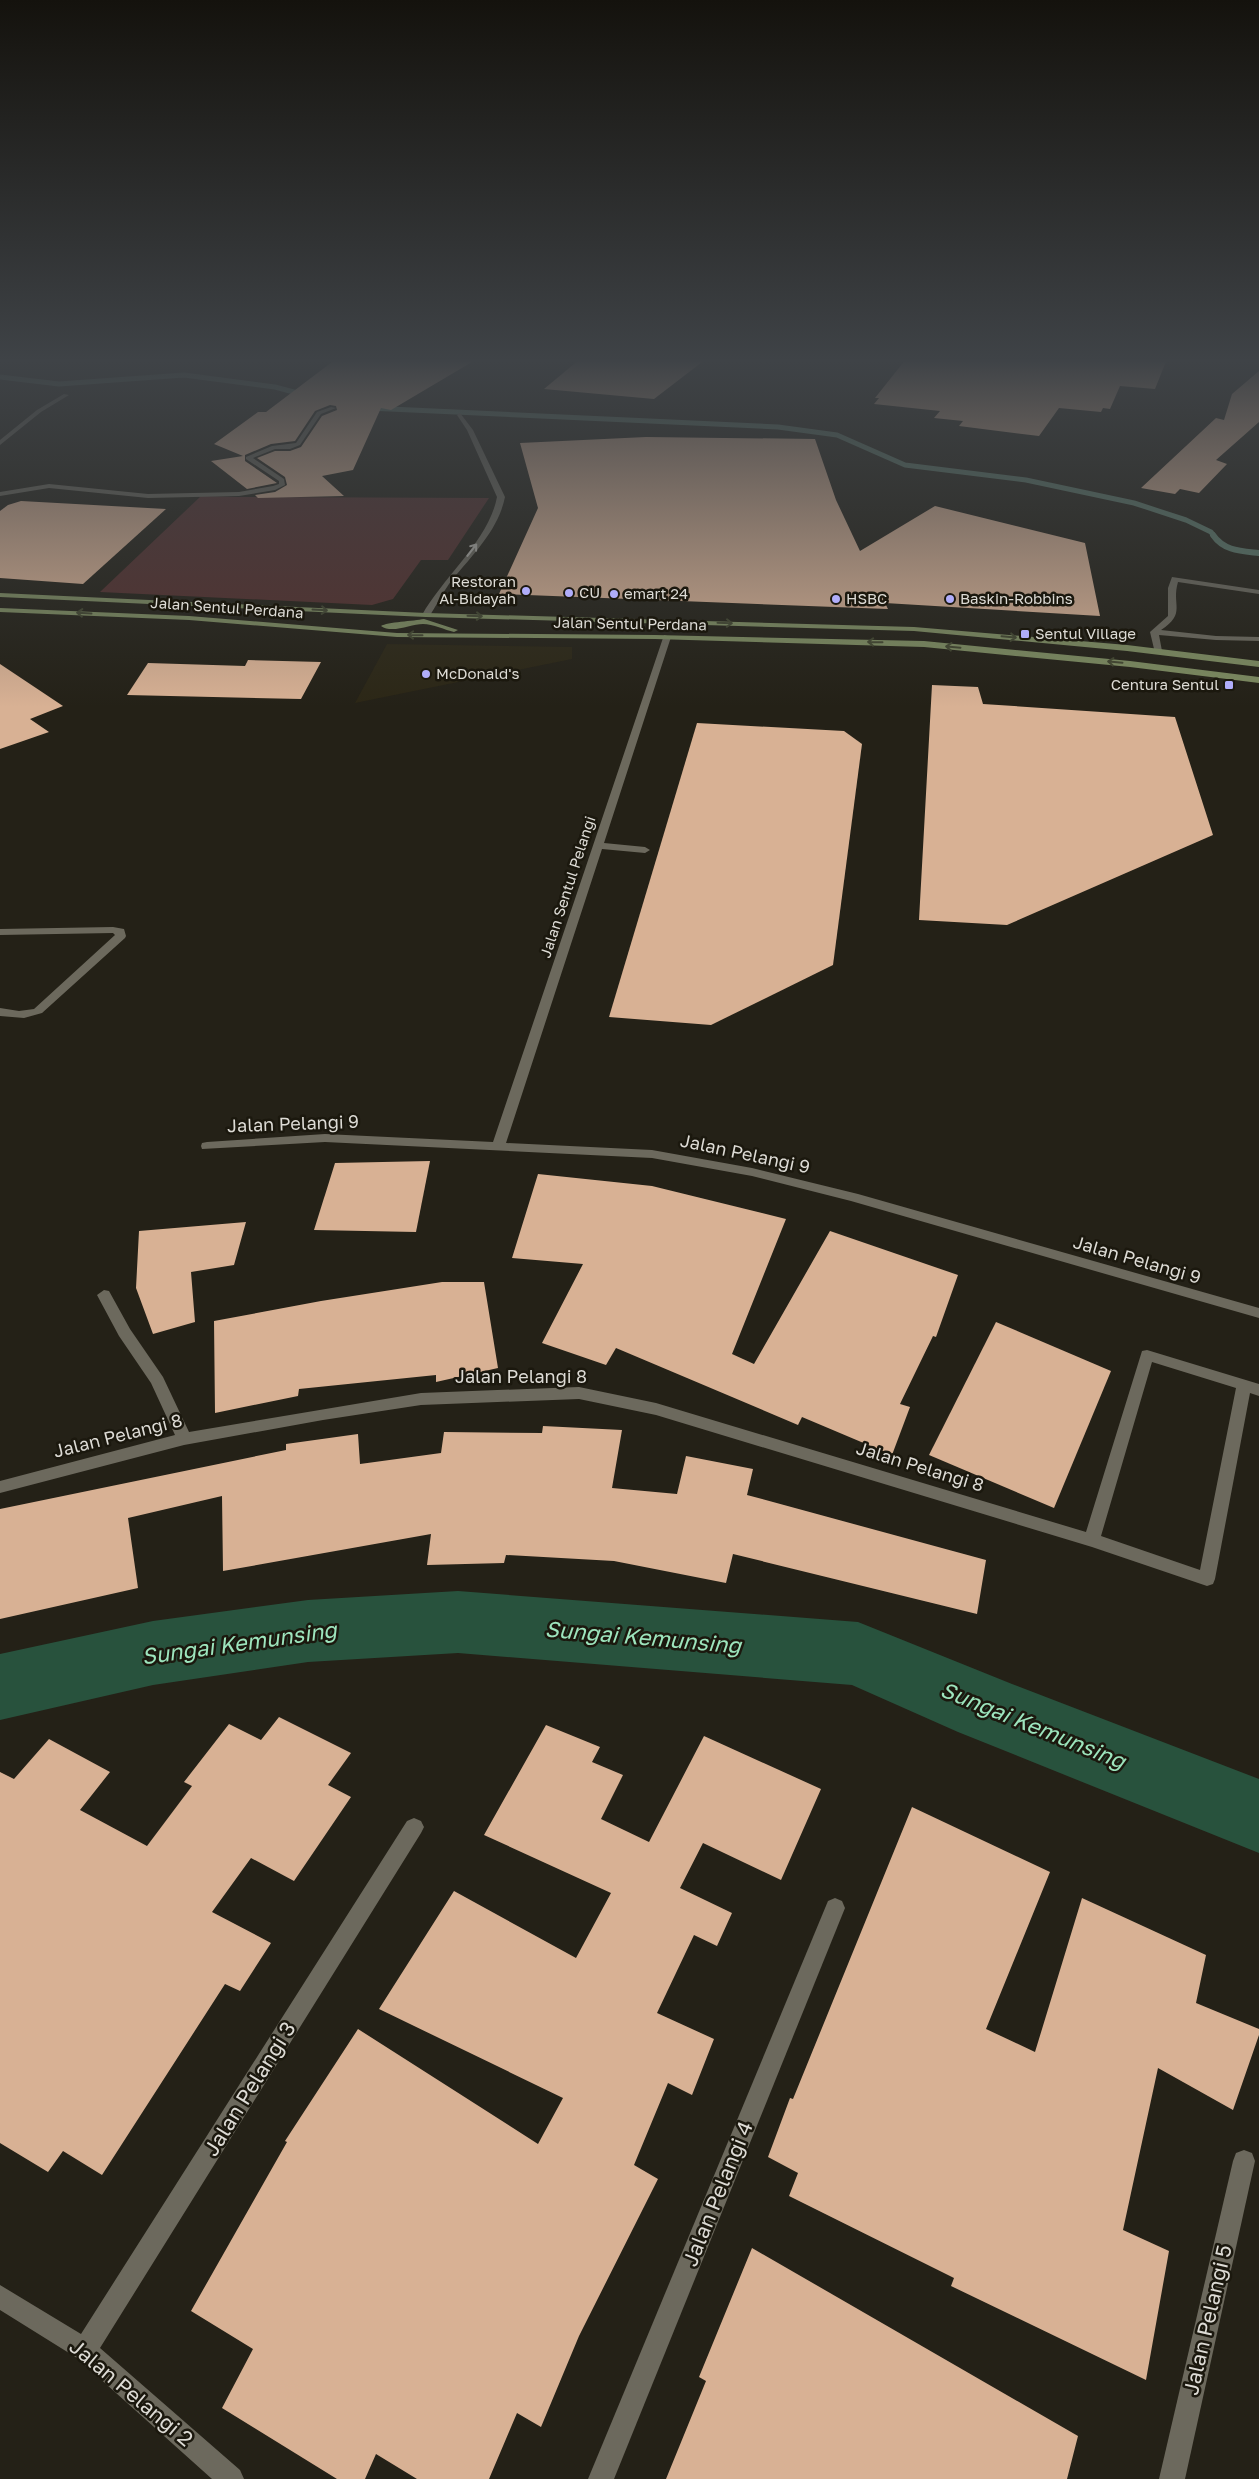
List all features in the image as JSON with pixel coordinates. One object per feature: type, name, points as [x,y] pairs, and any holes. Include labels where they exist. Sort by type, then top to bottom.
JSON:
[{"type":"main road","name":"Jalan Sentul Perdana","points":[[0,595],[425,618],[914,629],[1113,646],[1259,664]]},
{"type":"main road","name":"Jalan Sentul Perdana","points":[[0,610],[189,618],[397,635],[666,637],[924,644],[1187,670],[1259,680]]},
{"type":"main road","points":[[189,618],[393,626],[425,618],[448,629],[550,637]]},
{"type":"main road","points":[[1113,646],[1127,651],[1169,656],[1187,670]]},
{"type":"main road","points":[[1163,668],[1197,660],[1236,661]]},
{"type":"street","points":[[0,494],[42,486],[148,496],[239,494],[275,488],[282,485],[282,480],[274,475]]},
{"type":"street","points":[[425,618],[432,603],[488,529],[501,502],[491,475]]},
{"type":"street","points":[[1154,632],[1172,617],[1174,609],[1172,584],[1174,579],[1259,592]]},
{"type":"street","points":[[1154,632],[1216,638],[1259,639]]},
{"type":"street","points":[[1154,632],[1158,651]]},
{"type":"street","name":"Jalan Sentul Pelangi","points":[[498,1147],[666,637]]},
{"type":"street","points":[[598,846],[644,850]]},
{"type":"street","points":[[0,932],[114,930],[120,931],[121,936],[38,1011],[17,1016],[0,1012]]},
{"type":"street","name":"Jalan Pelangi 9","points":[[206,1146],[325,1138],[652,1154],[752,1172],[853,1197],[1259,1313]]},
{"type":"street","points":[[104,1295],[124,1332],[158,1381],[184,1439]]},
{"type":"street","name":"Jalan Pelangi 8","points":[[0,1487],[184,1439],[422,1399],[579,1393],[656,1409],[1092,1540],[1207,1579],[1252,1388],[1147,1355],[1092,1540]]},
{"type":"street","name":"Jalan Pelangi 3","points":[[85,2350],[414,1827]]},
{"type":"street","name":"Jalan Pelangi 4","points":[[600,2479],[835,1908]]},
{"type":"street","name":"Jalan Pelangi 5","points":[[1172,2479],[1244,2161]]},
{"type":"street","name":"Jalan Pelangi 2","points":[[0,2297],[85,2350],[231,2479]]},
{"type":"shaded area","points":[[201,496],[489,498],[448,560],[421,560],[393,599],[372,605],[100,592]]},
{"type":"shaded area","points":[[387,644],[572,647],[572,659],[355,703]]},
{"type":"building","points":[[229,475],[265,475],[277,483],[247,489]]},
{"type":"building","points":[[282,475],[329,475],[322,476],[344,496],[258,498],[255,495],[275,492],[287,485],[285,477]]},
{"type":"building","points":[[529,475],[827,475],[836,500],[860,551],[935,506],[1085,543],[1100,616],[885,603],[888,609],[499,594],[538,508]]},
{"type":"building","points":[[1155,475],[1217,475],[1199,493],[1180,489],[1175,494],[1141,488]]},
{"type":"building","points":[[21,501],[166,509],[83,584],[0,578],[0,511],[8,505]]},
{"type":"building","points":[[248,660],[321,662],[301,699],[127,695],[148,663],[245,666]]},
{"type":"building","points":[[0,664],[63,706],[30,719],[49,732],[0,749]]},
{"type":"building","points":[[932,685],[978,687],[983,704],[1175,717],[1213,835],[1007,925],[919,920]]},
{"type":"building","points":[[697,723],[844,731],[862,744],[833,965],[711,1025],[609,1017]]},
{"type":"building","points":[[430,1161],[416,1232],[314,1230],[335,1163]]},
{"type":"building","points":[[538,1174],[652,1186],[786,1219],[732,1354],[754,1364],[830,1231],[958,1275],[936,1337],[933,1336],[900,1404],[910,1407],[892,1455],[802,1417],[798,1425],[616,1348],[606,1365],[542,1343],[583,1264],[512,1258]]},
{"type":"building","points":[[246,1222],[234,1265],[191,1272],[195,1322],[153,1334],[136,1288],[139,1231]]},
{"type":"building","points":[[442,1282],[484,1282],[498,1368],[436,1382],[436,1375],[299,1389],[298,1396],[215,1413],[214,1321],[321,1301]]},
{"type":"building","points":[[996,1322],[1111,1371],[1054,1508],[929,1455]]},
{"type":"building","points":[[543,1426],[622,1430],[612,1488],[677,1494],[686,1456],[753,1469],[747,1495],[986,1560],[977,1614],[733,1554],[726,1583],[614,1561],[506,1555],[504,1563],[427,1565],[431,1534],[223,1571],[222,1496],[128,1518],[138,1588],[0,1619],[0,1509],[286,1450],[286,1444],[358,1434],[360,1464],[441,1453],[444,1432],[542,1433]]},
{"type":"building","points":[[279,1717],[351,1753],[328,1785],[351,1797],[294,1881],[251,1858],[212,1912],[271,1943],[240,1991],[225,1984],[102,2175],[63,2151],[48,2172],[0,2143],[0,1772],[14,1779],[49,1739],[110,1772],[80,1810],[147,1846],[192,1786],[184,1782],[229,1724],[261,1740]]},
{"type":"building","points":[[546,1725],[600,1747],[592,1762],[623,1775],[601,1819],[649,1842],[704,1736],[821,1789],[781,1880],[703,1843],[680,1888],[732,1913],[717,1946],[694,1935],[657,2013],[714,2039],[692,2095],[668,2083],[634,2165],[658,2179],[579,2336],[541,2427],[517,2413],[489,2479],[417,2479],[376,2454],[365,2479],[337,2479],[222,2408],[253,2349],[191,2311],[287,2142],[285,2141],[358,2029],[538,2144],[563,2098],[379,2009],[454,1891],[576,1958],[611,1893],[484,1835]]},
{"type":"building","points":[[912,1807],[1050,1872],[986,2029],[1035,2052],[1082,1898],[1206,1955],[1196,2003],[1259,2029],[1259,2035],[1233,2110],[1158,2068],[1123,2230],[1169,2251],[1146,2380],[951,2286],[954,2278],[789,2196],[798,2173],[768,2157],[790,2098],[793,2099]]},
{"type":"building","points":[[752,2248],[1078,2436],[1067,2479],[666,2479],[706,2381],[699,2377]]},
{"type":"waterway","points":[[983,475],[1026,480],[1134,503],[1186,520],[1211,532],[1214,536]]},
{"type":"waterway","points":[[1213,535],[1228,547],[1239,551],[1259,553]]},
{"type":"waterway","name":"Sungai Kemunsing","points":[[0,1687],[153,1653],[308,1631],[458,1622],[858,1654],[985,1708],[1259,1816]]},
{"type":"place","name":"Restoran Al-Bidayah","points":[[526,591]]},
{"type":"place","name":"CU","points":[[569,593]]},
{"type":"place","name":"emart 24","points":[[614,594]]},
{"type":"place","name":"HSBC","points":[[836,599]]},
{"type":"place","name":"Baskin-Robbins","points":[[950,599]]},
{"type":"place","name":"Sentul Village","points":[[1025,634]]},
{"type":"place","name":"McDonald's","points":[[426,674]]},
{"type":"place","name":"Centura Sentul","points":[[1229,685]]}]
